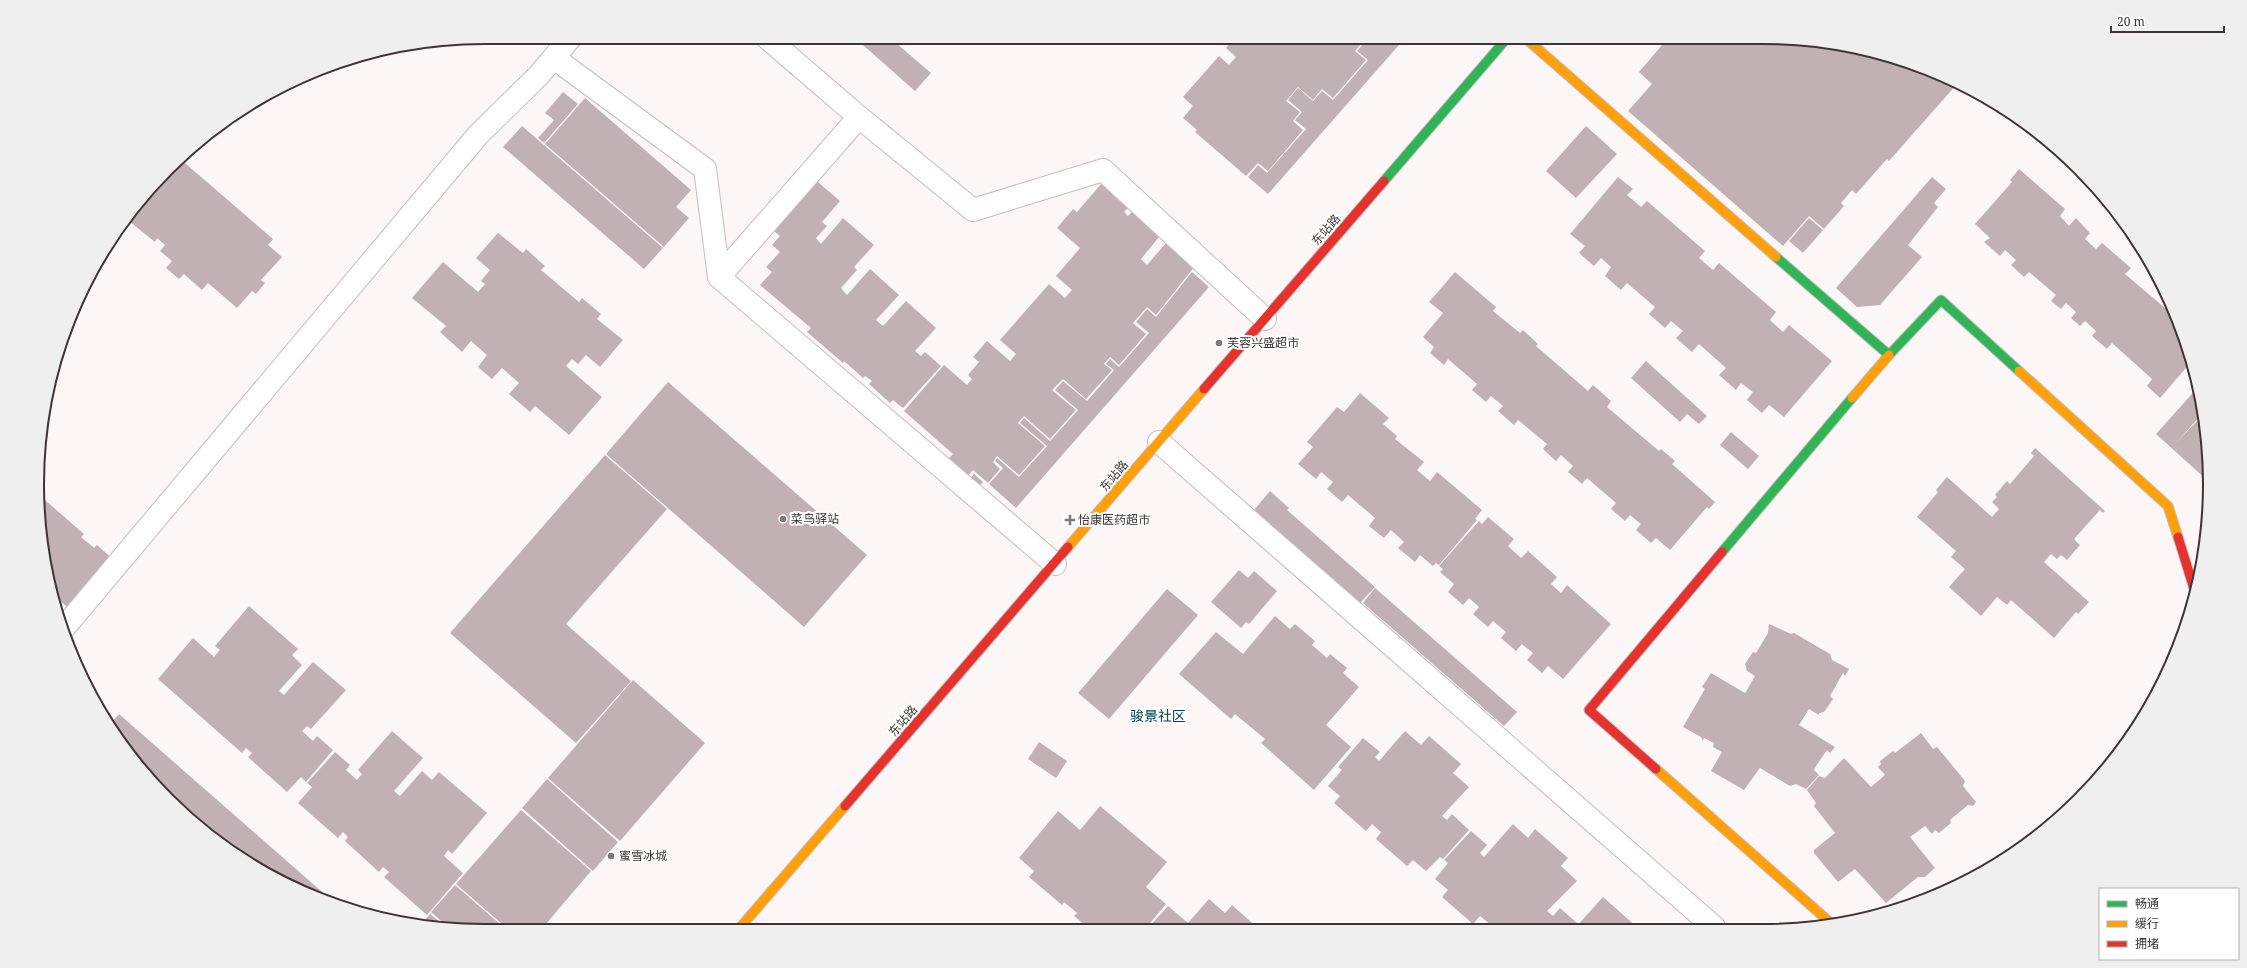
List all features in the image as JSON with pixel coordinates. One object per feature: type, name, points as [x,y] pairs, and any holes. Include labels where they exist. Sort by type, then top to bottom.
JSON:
[{"type":"street","points":[[67,624],[478,135],[554,58],[565,44]]},
{"type":"street","points":[[774,44],[859,117],[973,210],[1103,170],[1265,319]]},
{"type":"street","name":"东站路","points":[[743,924],[1502,44]]},
{"type":"street","points":[[1532,44],[1889,355]]},
{"type":"street","points":[[554,58],[705,169],[719,277],[1055,564]]},
{"type":"street","points":[[719,277],[859,117]]},
{"type":"street","points":[[1826,919],[1589,710],[1889,355],[1941,300],[2168,506],[2192,582]]},
{"type":"street","points":[[1159,442],[1709,924]]},
{"type":"building","points":[[862,44],[897,44],[931,73],[915,91]]},
{"type":"building","points":[[1229,44],[1361,44],[1355,51],[1366,60],[1333,98],[1322,89],[1313,100],[1298,87],[1286,101],[1300,112],[1293,121],[1303,130],[1268,171],[1258,163],[1246,176],[1195,132],[1197,130],[1183,118],[1193,106],[1183,97],[1219,56],[1229,65],[1236,57],[1226,48]]},
{"type":"building","points":[[1363,44],[1400,44],[1268,194],[1248,177],[1258,165],[1267,173],[1306,129],[1295,120],[1302,112],[1288,100],[1298,88],[1313,101],[1322,91],[1333,100],[1368,60],[1357,51]]},
{"type":"building","points":[[1663,44],[1792,45],[1849,52],[1877,59],[1904,67],[1954,87],[1889,161],[1887,159],[1856,194],[1852,190],[1841,203],[1844,206],[1824,229],[1809,216],[1783,246],[1628,111],[1652,84],[1639,72]]},
{"type":"building","points":[[563,92],[578,104],[544,143],[538,138],[554,120],[545,113]]},
{"type":"building","points":[[585,98],[691,190],[676,207],[689,218],[664,247],[545,144]]},
{"type":"building","points":[[522,126],[663,248],[644,269],[503,147]]},
{"type":"building","points":[[1586,126],[1617,154],[1576,198],[1546,171]]},
{"type":"building","points":[[184,162],[273,239],[268,245],[282,257],[261,280],[265,283],[256,294],[252,291],[237,308],[208,283],[202,290],[184,274],[179,279],[166,268],[172,261],[160,251],[165,245],[157,238],[155,242],[131,222],[153,194]]},
{"type":"building","points":[[2019,169],[2065,209],[2060,216],[2069,226],[2076,218],[2090,233],[2085,239],[2096,249],[2102,243],[2131,268],[2125,274],[2165,308],[2166,307],[2180,343],[2187,367],[2160,398],[2147,386],[2152,379],[2112,343],[2107,349],[2092,336],[2096,331],[2085,321],[2080,326],[2071,318],[2076,312],[2066,303],[2061,309],[2051,301],[2056,295],[2029,272],[2024,277],[2011,265],[2016,260],[2005,250],[2000,256],[1984,242],[1990,238],[1975,224],[2012,182],[2010,180]]},
{"type":"building","points":[[812,177],[840,201],[822,222],[827,226],[816,238],[821,244],[843,218],[874,245],[854,267],[857,270],[841,288],[847,295],[870,269],[899,295],[876,320],[883,326],[906,301],[936,328],[915,351],[921,356],[925,352],[941,366],[903,408],[893,400],[890,403],[869,384],[872,381],[865,376],[863,378],[844,361],[843,363],[807,332],[811,328],[760,285],[772,272],[766,267],[780,252],[772,245],[780,236],[768,226]]},
{"type":"building","points":[[1618,177],[1633,189],[1627,195],[1641,207],[1647,201],[1705,251],[1699,258],[1713,270],[1719,263],[1776,312],[1770,320],[1783,332],[1789,325],[1832,361],[1784,417],[1769,405],[1762,413],[1747,400],[1753,392],[1741,383],[1736,390],[1719,375],[1726,368],[1699,344],[1692,352],[1676,338],[1683,331],[1671,321],[1665,328],[1649,314],[1655,307],[1627,283],[1621,290],[1605,276],[1611,267],[1601,258],[1594,266],[1579,253],[1585,246],[1570,234]]},
{"type":"building","points":[[1932,177],[1946,189],[1934,203],[1938,207],[1908,245],[1922,257],[1880,305],[1857,307],[1836,288]]},
{"type":"building","points":[[1101,184],[1128,208],[1124,212],[1128,216],[1132,212],[1160,236],[1141,259],[1147,265],[1167,242],[1195,266],[1156,315],[1147,307],[1133,323],[1146,334],[1119,365],[1110,357],[1104,364],[1112,370],[1086,399],[1063,379],[1052,390],[1076,410],[1050,439],[1024,416],[1018,423],[1045,446],[1019,475],[997,456],[993,462],[1000,469],[988,483],[973,470],[966,478],[946,461],[953,454],[904,411],[944,365],[967,385],[972,379],[968,375],[979,362],[973,357],[987,341],[1010,361],[1016,354],[1000,340],[1049,284],[1065,298],[1072,290],[1056,276],[1080,248],[1057,228],[1073,209],[1077,212]]},
{"type":"building","points":[[1809,218],[1823,230],[1803,253],[1789,241]]},
{"type":"building","points":[[498,233],[523,253],[526,249],[545,266],[541,270],[579,302],[582,298],[601,314],[597,319],[623,340],[600,367],[586,355],[578,364],[572,359],[566,366],[602,397],[569,435],[535,406],[530,412],[509,394],[519,383],[502,368],[492,379],[478,367],[487,355],[471,341],[462,352],[440,332],[446,326],[412,298],[443,262],[478,292],[485,284],[481,281],[490,270],[476,258]]},
{"type":"building","points":[[1192,272],[1209,287],[1016,508],[989,484],[1003,468],[995,461],[997,458],[1019,477],[1047,446],[1020,423],[1024,418],[1050,441],[1078,410],[1055,390],[1063,381],[1087,401],[1114,370],[1106,364],[1110,359],[1119,367],[1149,333],[1136,322],[1147,309],[1156,317]]},
{"type":"building","points":[[1455,272],[1496,307],[1493,311],[1520,333],[1523,330],[1538,344],[1536,346],[1588,391],[1593,385],[1611,401],[1607,407],[1659,451],[1661,449],[1675,461],[1672,464],[1715,502],[1709,509],[1707,507],[1670,550],[1656,538],[1651,543],[1636,530],[1641,524],[1630,515],[1625,521],[1611,509],[1616,503],[1587,478],[1582,484],[1568,472],[1573,466],[1561,455],[1556,461],[1543,449],[1547,444],[1518,420],[1514,425],[1498,411],[1503,406],[1491,396],[1486,402],[1472,390],[1477,384],[1448,359],[1444,365],[1430,353],[1434,347],[1423,337],[1443,313],[1429,302]]},
{"type":"building","points":[[1646,361],[1707,416],[1699,424],[1687,414],[1680,422],[1631,378]]},
{"type":"building","points":[[668,382],[867,555],[804,627],[606,454]]},
{"type":"building","points":[[2194,392],[2198,419],[2174,445],[2198,420],[2203,476],[2156,434]]},
{"type":"building","points":[[1360,393],[1389,418],[1383,424],[1397,436],[1395,439],[1424,462],[1417,470],[1430,481],[1437,472],[1482,510],[1475,519],[1477,520],[1439,565],[1436,563],[1433,566],[1420,555],[1415,562],[1398,548],[1404,542],[1391,530],[1384,538],[1369,526],[1375,518],[1348,495],[1342,502],[1327,489],[1333,482],[1321,472],[1316,479],[1298,464],[1313,447],[1307,442],[1337,407],[1344,412]]},
{"type":"building","points":[[1731,432],[1759,456],[1748,469],[1720,445]]},
{"type":"building","points":[[2035,448],[2105,511],[2103,513],[2100,510],[2074,539],[2080,545],[2067,560],[2061,555],[2057,559],[2051,554],[2044,562],[2089,602],[2078,614],[2076,612],[2054,638],[2011,600],[2007,605],[1997,597],[1981,616],[1949,587],[1965,569],[1951,557],[1956,551],[1917,517],[1938,492],[1936,490],[1947,477],[1992,517],[1999,509],[1992,502],[1997,497],[1995,495],[2007,481],[2010,484],[2034,456],[2031,453]]},
{"type":"building","points":[[605,455],[667,509],[566,624],[631,681],[576,743],[450,633]]},
{"type":"building","points":[[974,474],[983,482],[976,490],[967,482]]},
{"type":"building","points":[[1270,491],[1289,508],[1287,510],[1375,587],[1360,603],[1254,510]]},
{"type":"building","points":[[45,500],[84,534],[81,537],[94,548],[97,545],[115,561],[69,609],[60,600],[52,570]]},
{"type":"building","points":[[1488,517],[1514,539],[1508,546],[1521,558],[1528,551],[1557,577],[1551,584],[1561,593],[1567,585],[1611,624],[1563,679],[1548,666],[1542,673],[1527,660],[1533,653],[1522,644],[1516,651],[1501,638],[1506,632],[1493,621],[1488,627],[1473,614],[1479,607],[1469,598],[1463,605],[1448,592],[1454,584],[1440,572],[1443,569],[1439,566],[1479,521],[1482,524]]},
{"type":"building","points":[[1239,570],[1248,578],[1254,571],[1277,591],[1249,624],[1246,622],[1241,628],[1211,602]]},
{"type":"building","points":[[1375,588],[1517,712],[1504,726],[1363,603]]},
{"type":"building","points":[[1167,589],[1198,615],[1109,719],[1078,693]]},
{"type":"building","points":[[249,606],[298,649],[292,655],[302,665],[279,691],[284,695],[313,662],[346,690],[311,729],[307,726],[302,731],[313,741],[317,736],[333,750],[306,782],[301,777],[287,792],[248,757],[252,753],[246,748],[242,753],[158,679],[193,638],[214,657],[220,650],[215,646]]},
{"type":"building","points":[[1275,616],[1290,629],[1295,624],[1315,641],[1312,645],[1327,658],[1330,654],[1347,668],[1343,673],[1359,687],[1326,725],[1351,747],[1314,790],[1261,743],[1265,739],[1235,714],[1231,719],[1179,674],[1216,632],[1243,654]]},
{"type":"building","points":[[1769,624],[1791,634],[1794,633],[1830,654],[1832,660],[1849,669],[1845,676],[1843,673],[1830,696],[1833,699],[1824,712],[1819,713],[1819,715],[1809,709],[1799,725],[1835,747],[1830,753],[1827,750],[1814,770],[1819,775],[1806,789],[1796,784],[1790,786],[1760,768],[1744,790],[1711,771],[1722,752],[1713,747],[1714,743],[1704,738],[1703,741],[1701,737],[1683,727],[1705,689],[1702,687],[1711,673],[1745,693],[1755,676],[1747,671],[1745,664],[1753,652],[1756,653],[1768,633]]},
{"type":"building","points":[[633,680],[705,743],[620,841],[548,778]]},
{"type":"building","points":[[119,714],[325,894],[289,879],[264,865],[216,833],[194,815],[153,774],[135,752],[113,720]]},
{"type":"building","points":[[392,731],[423,758],[394,791],[400,796],[422,771],[432,780],[439,772],[487,813],[452,854],[448,850],[444,856],[463,873],[427,915],[384,877],[389,872],[383,867],[379,872],[345,841],[348,837],[343,832],[338,838],[298,803],[312,787],[307,783],[335,752],[350,765],[346,770],[357,780],[362,774],[358,770]]},
{"type":"building","points":[[1405,731],[1421,745],[1429,736],[1461,764],[1453,773],[1469,787],[1442,816],[1447,820],[1452,814],[1469,830],[1443,859],[1440,857],[1426,871],[1413,860],[1407,866],[1376,839],[1381,832],[1372,824],[1366,831],[1334,803],[1340,796],[1328,786],[1342,770],[1338,767],[1363,738],[1380,752],[1375,757],[1379,761]]},
{"type":"building","points":[[1921,733],[1933,749],[1937,747],[1965,781],[1963,786],[1976,802],[1973,806],[1968,805],[1950,820],[1951,823],[1939,833],[1935,830],[1932,834],[1925,826],[1910,837],[1935,868],[1925,877],[1918,877],[1886,903],[1855,869],[1838,882],[1814,853],[1814,850],[1835,833],[1814,806],[1816,803],[1807,790],[1819,776],[1825,778],[1844,758],[1871,787],[1885,775],[1878,767],[1881,764],[1880,761],[1893,751],[1895,753]]},
{"type":"building","points":[[1039,742],[1067,761],[1056,778],[1028,759]]},
{"type":"building","points":[[547,779],[618,842],[593,871],[522,808]]},
{"type":"building","points":[[1100,806],[1167,862],[1146,887],[1166,904],[1149,924],[1084,924],[1074,916],[1077,913],[1064,902],[1062,905],[1029,877],[1034,871],[1019,858],[1058,811],[1080,830]]},
{"type":"building","points":[[521,810],[591,871],[546,924],[502,924],[456,884]]},
{"type":"building","points":[[1513,824],[1528,838],[1535,829],[1568,858],[1561,866],[1577,881],[1547,911],[1553,916],[1560,908],[1577,923],[1490,924],[1480,916],[1473,924],[1442,897],[1448,890],[1435,879],[1448,863],[1444,860],[1471,831],[1487,845],[1480,853],[1484,857]]},
{"type":"building","points":[[455,885],[500,924],[442,922],[431,912]]},
{"type":"building","points":[[1603,897],[1633,924],[1579,924]]},
{"type":"building","points":[[1209,899],[1225,913],[1232,905],[1253,924],[1152,924],[1168,906],[1188,923]]},
{"type":"building","points":[[430,914],[439,921],[427,920],[425,920]]},
{"type":"traffic: fast","points":[[1384,181],[1502,44]]},
{"type":"traffic: fast","points":[[1776,257],[1889,355],[1941,300],[2019,371]]},
{"type":"traffic: fast","points":[[1722,552],[1852,398]]},
{"type":"traffic: slow","points":[[1532,44],[1776,257]]},
{"type":"traffic: slow","points":[[1852,398],[1889,355]]},
{"type":"traffic: slow","points":[[2019,371],[2168,506],[2178,537]]},
{"type":"traffic: slow","points":[[1068,547],[1204,389]]},
{"type":"traffic: slow","points":[[1656,769],[1826,919]]},
{"type":"traffic: slow","points":[[743,924],[845,806]]},
{"type":"traffic: jam","points":[[1204,389],[1384,181]]},
{"type":"traffic: jam","points":[[2178,537],[2192,582]]},
{"type":"traffic: jam","points":[[845,806],[1068,547]]},
{"type":"traffic: jam","points":[[1656,769],[1589,710],[1722,552]]},
{"type":"place","name":"芙蓉兴盛超市","points":[[1219,343]]},
{"type":"place","name":"菜鸟驿站","points":[[783,519]]},
{"type":"place","name":"怡康医药超市","points":[[1070,520]]},
{"type":"place","name":"蜜雪冰城","points":[[611,856]]},
{"type":"district","name":"骏景社区","points":[[1158,716]]}]
